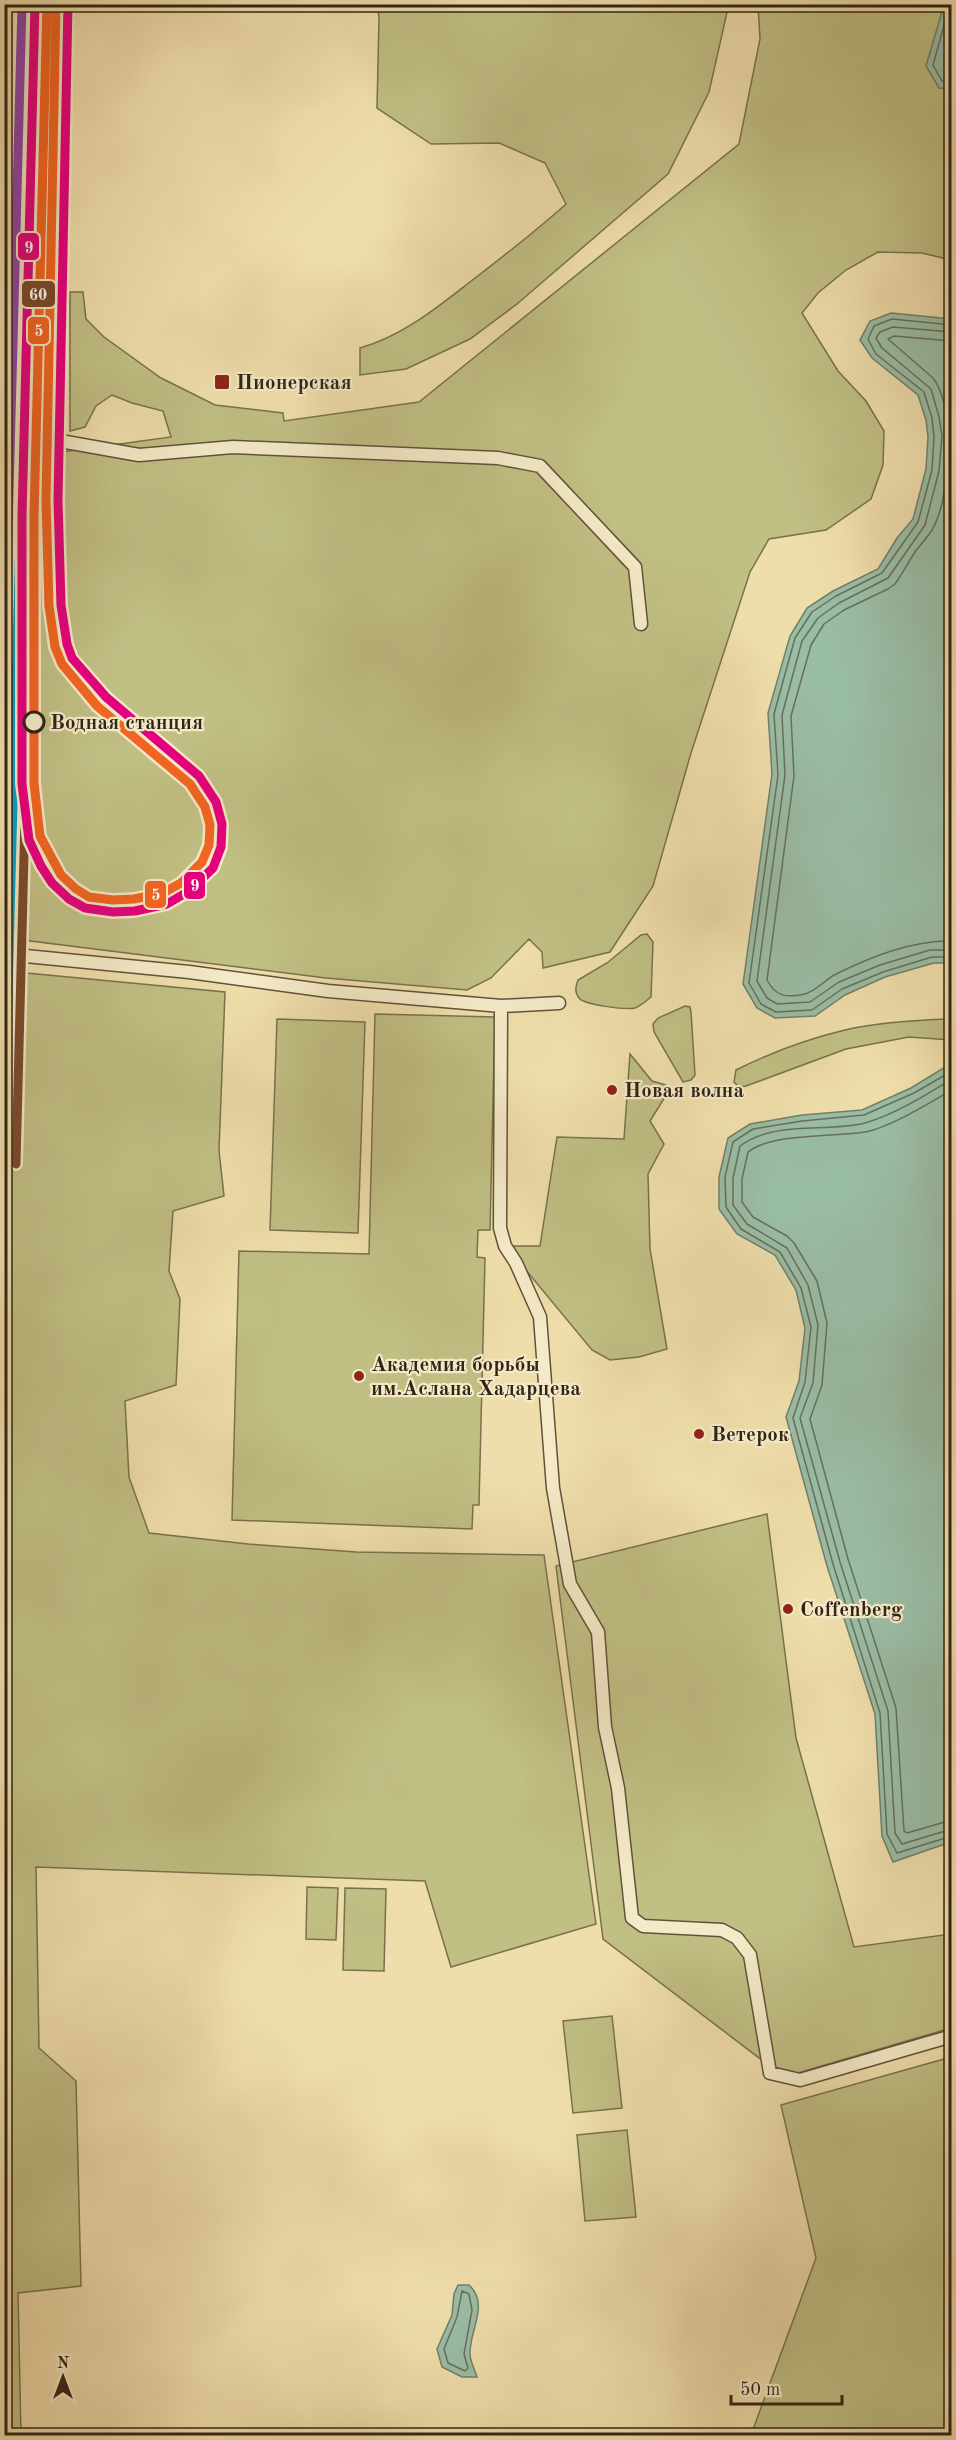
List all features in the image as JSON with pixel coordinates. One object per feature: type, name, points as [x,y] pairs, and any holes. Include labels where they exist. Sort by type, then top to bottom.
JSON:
[{"type":"main road","points":[[4,1164],[14,432],[34,4]]},
{"type":"street","points":[[14,432],[139,455],[233,447],[498,458],[540,466],[635,567],[641,624]]},
{"type":"street","points":[[8,955],[189,972],[328,991],[501,1006],[559,1003]]},
{"type":"street","points":[[501,1006],[500,1228],[505,1246],[516,1263],[540,1317],[553,1488],[570,1584],[598,1632],[604,1727],[618,1788],[632,1918],[644,1926],[722,1930],[737,1938],[750,1955],[771,2073],[800,2080],[951,2036]]},
{"type":"shaded area","points":[[728,4],[728,8],[709,92],[668,174],[517,304],[470,339],[406,369],[360,375],[360,348],[403,330],[429,313],[517,246],[566,204],[545,163],[499,143],[431,144],[377,108],[379,17],[377,5]]},
{"type":"shaded area","points":[[758,5],[951,5],[951,260],[922,253],[878,252],[846,270],[818,293],[802,313],[838,371],[866,401],[884,431],[883,465],[871,499],[826,530],[769,539],[750,572],[691,753],[653,886],[610,952],[543,968],[542,952],[529,939],[491,978],[467,990],[326,978],[23,940],[40,455],[171,437],[163,411],[112,395],[96,406],[85,427],[70,431],[70,292],[83,292],[86,319],[104,337],[161,378],[215,405],[283,413],[284,421],[419,402],[739,144],[760,39]]},
{"type":"shaded area","points":[[647,934],[653,942],[651,997],[635,1008],[615,1008],[582,1001],[577,996],[578,980],[607,963],[641,935]]},
{"type":"shaded area","points":[[16,972],[225,992],[219,1151],[224,1196],[173,1211],[169,1271],[180,1299],[176,1385],[125,1401],[129,1477],[149,1533],[248,1544],[356,1552],[544,1555],[596,1924],[451,1967],[425,1881],[36,1867],[39,2048],[76,2081],[81,2286],[18,2293],[21,2435],[5,2436],[4,1368]]},
{"type":"shaded area","points":[[685,1006],[690,1007],[691,1012],[695,1075],[691,1080],[683,1082],[654,1032],[653,1024],[658,1018]]},
{"type":"shaded area","name":"Академия борьбы им.Аслана Хадарцева","points":[[375,1014],[495,1017],[490,1230],[478,1230],[477,1257],[485,1258],[479,1505],[473,1505],[472,1529],[232,1520],[239,1251],[369,1254]]},
{"type":"shaded area","points":[[277,1019],[365,1022],[358,1233],[270,1230]]},
{"type":"shaded area","points":[[951,1019],[951,1040],[909,1037],[846,1049],[746,1086],[739,1087],[734,1082],[736,1070],[775,1052],[817,1038],[871,1025]]},
{"type":"shaded area","points":[[630,1054],[652,1081],[666,1085],[665,1097],[650,1121],[664,1144],[648,1174],[650,1249],[667,1349],[639,1357],[610,1360],[592,1350],[506,1246],[540,1246],[557,1137],[624,1139]]},
{"type":"shaded area","points":[[767,1514],[796,1738],[854,1947],[951,1934],[951,2028],[784,2077],[603,1939],[556,1566]]},
{"type":"shaded area","points":[[307,1887],[338,1888],[336,1940],[306,1939]]},
{"type":"shaded area","points":[[345,1888],[386,1889],[384,1971],[343,1970]]},
{"type":"shaded area","points":[[612,2016],[622,2108],[573,2113],[563,2021]]},
{"type":"shaded area","points":[[951,2057],[951,2435],[751,2435],[816,2258],[781,2105]]},
{"type":"shaded area","points":[[627,2130],[636,2217],[585,2221],[577,2135]]},
{"type":"water","points":[[944,5],[951,5],[951,89],[939,88],[926,66]]},
{"type":"water","points":[[891,313],[951,319],[951,963],[934,963],[885,977],[845,995],[815,1016],[775,1018],[757,1008],[743,984],[772,774],[768,713],[790,636],[807,608],[833,591],[878,569],[897,538],[913,519],[926,469],[928,437],[926,420],[918,395],[872,358],[860,340],[870,321]]},
{"type":"water","points":[[950,1064],[951,1842],[893,1862],[882,1836],[875,1714],[827,1566],[786,1417],[799,1381],[805,1328],[796,1290],[775,1255],[737,1234],[719,1209],[719,1177],[728,1138],[750,1124],[802,1115],[862,1110],[911,1088]]},
{"type":"water","points":[[458,2285],[469,2285],[478,2301],[470,2354],[477,2377],[462,2377],[442,2367],[437,2349],[452,2315],[454,2294]]},
{"type":"transit line","points":[[4,681],[22,4]]},
{"type":"transit line","points":[[4,1145],[34,4]]},
{"type":"transit line","name":"9","points":[[35,4],[22,516],[22,784],[29,840],[52,883],[69,899],[85,908],[113,912],[135,911],[167,904],[189,891],[213,868],[221,847],[222,824],[216,802],[199,776],[106,697],[72,658],[67,644],[61,605],[58,500],[68,4]]},
{"type":"transit line","name":"60","points":[[16,1164],[46,4]]},
{"type":"transit line","name":"5","points":[[47,4],[34,516],[34,783],[40,836],[61,875],[89,897],[113,900],[134,899],[163,893],[181,883],[202,862],[209,845],[210,825],[205,807],[190,784],[97,706],[62,664],[55,647],[49,606],[46,500],[56,4]]},
{"type":"place","name":"Пионерская","points":[[222,382]]},
{"type":"place","name":"Водная станция","points":[[34,722]]},
{"type":"place","name":"Новая волна","points":[[612,1090]]},
{"type":"place","name":"Академия борьбы им.Аслана Хадарцева","points":[[359,1376]]},
{"type":"place","name":"Ветерок","points":[[699,1434]]},
{"type":"place","name":"Coffenberg","points":[[788,1609]]}]
